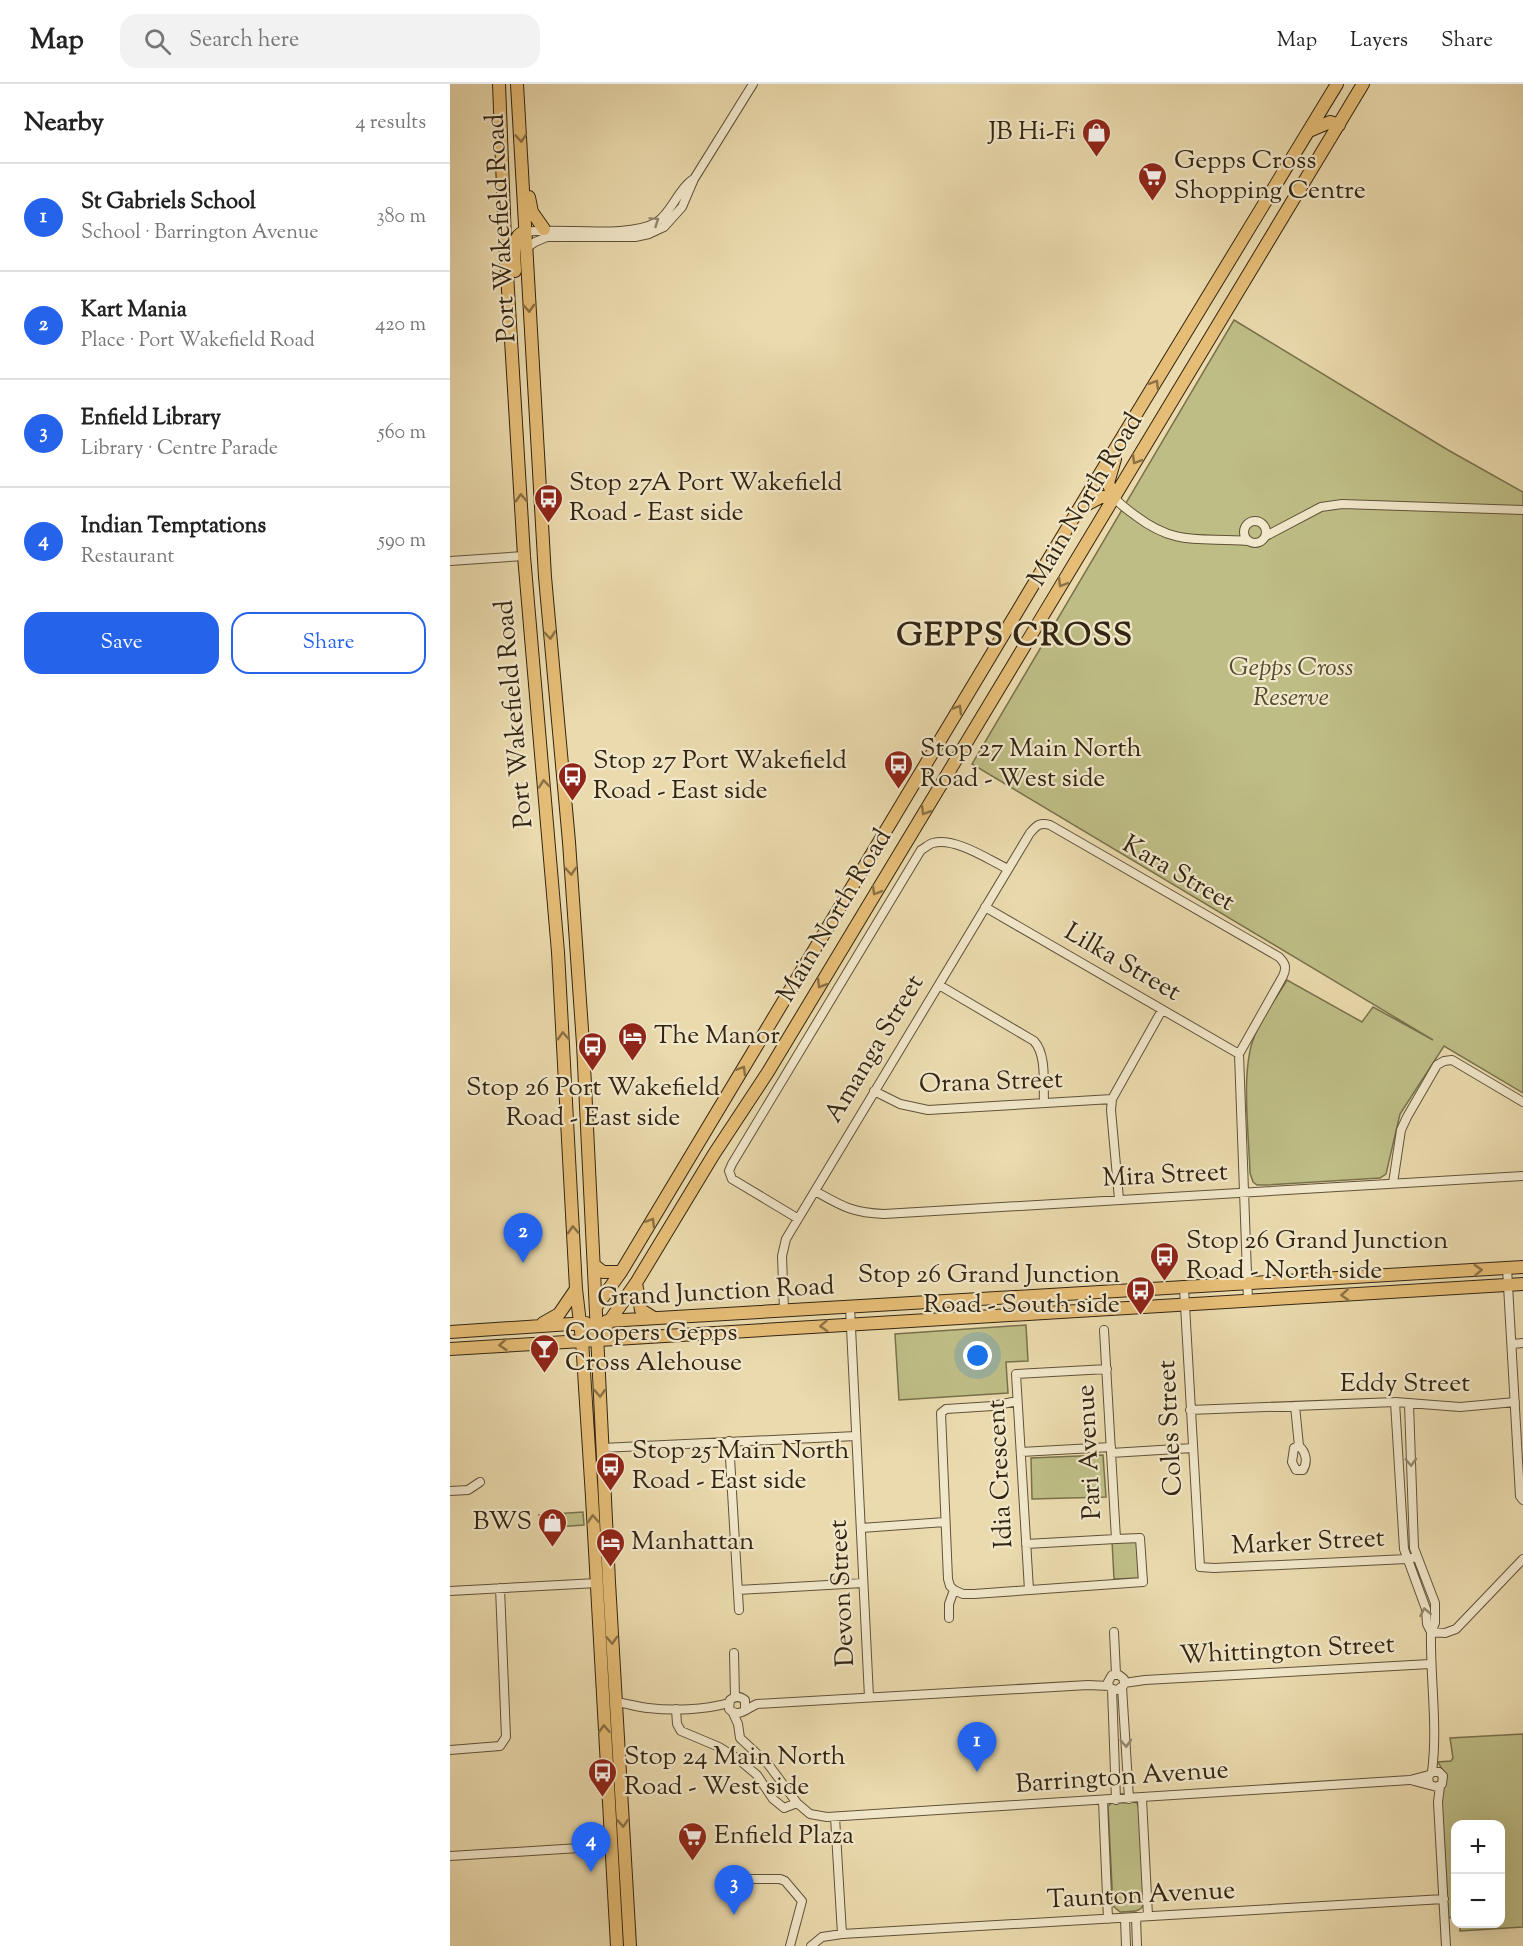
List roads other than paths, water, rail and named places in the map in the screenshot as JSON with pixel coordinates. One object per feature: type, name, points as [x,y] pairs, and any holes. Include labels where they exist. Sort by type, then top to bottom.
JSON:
[{"type":"highway","name":"Port Wakefield Road","points":[[499,84],[524,556],[558,952],[576,1289],[582,1340]]},
{"type":"highway","name":"Port Wakefield Road","points":[[516,84],[541,523],[569,842],[587,1118],[597,1339]]},
{"type":"highway","name":"Main North Road","points":[[597,1339],[636,1283],[714,1154],[774,1062],[1363,84]]},
{"type":"highway","name":"Main North Road","points":[[580,1323],[596,1307],[621,1272],[1334,86]]},
{"type":"highway","points":[[1309,131],[1330,122],[1339,125]]},
{"type":"highway","points":[[523,176],[531,208],[544,229]]},
{"type":"highway","points":[[509,296],[515,283],[515,239],[524,232]]},
{"type":"highway","points":[[1079,509],[1101,497],[1114,497],[1108,483],[1116,449]]},
{"type":"highway","points":[[541,523],[536,547],[524,556],[545,577]]},
{"type":"highway","points":[[549,842],[569,842]]},
{"type":"highway","points":[[567,1118],[587,1118]]},
{"type":"highway","points":[[698,1144],[714,1154]]},
{"type":"highway","points":[[594,1265],[603,1272],[621,1272]]},
{"type":"highway","name":"Grand Junction Road","points":[[450,1332],[1523,1267]]},
{"type":"highway","points":[[636,1283],[641,1310],[655,1319]]},
{"type":"highway","name":"Grand Junction Road","points":[[450,1349],[1523,1284]]},
{"type":"highway","points":[[536,1326],[559,1314],[576,1289]]},
{"type":"highway","points":[[773,1329],[784,1310],[798,1328]]},
{"type":"highway","points":[[597,1339],[602,1448],[603,1582]]},
{"type":"highway","points":[[582,1340],[603,1582],[616,1946]]},
{"type":"highway","points":[[609,1702],[624,1846],[630,1946]]},
{"type":"highway","points":[[611,1846],[624,1846]]},
{"type":"highway","points":[[615,1923],[620,1896],[626,1885]]},
{"type":"street","points":[[525,249],[547,237],[635,237],[664,227],[682,207],[694,179],[753,84]]},
{"type":"street","points":[[524,232],[544,229],[619,231],[643,228],[658,221],[683,186],[694,179]]},
{"type":"street","points":[[1114,497],[1142,520],[1170,536],[1183,539],[1229,539],[1258,543],[1303,515],[1321,507],[1342,504],[1523,510]]},
{"type":"street","points":[[1229,539],[1254,521],[1260,522],[1265,527],[1266,536]]},
{"type":"street","points":[[1265,527],[1283,528]]},
{"type":"street","points":[[1244,530],[1248,541]]},
{"type":"street","points":[[450,561],[524,556]]},
{"type":"street","name":"Amanga Street","points":[[784,1310],[782,1256],[786,1239],[797,1218],[1030,833],[1036,825],[1042,823]]},
{"type":"street","name":"Kara Street","points":[[1042,823],[1050,825],[1279,957],[1285,963],[1286,970],[1239,1054]]},
{"type":"street","points":[[797,1218],[732,1179],[729,1171],[921,850],[933,843],[949,843],[963,847],[1008,869]]},
{"type":"street","name":"Lilka Street","points":[[985,907],[1239,1054]]},
{"type":"street","points":[[939,985],[1034,1041],[1039,1047],[1042,1059],[1044,1103]]},
{"type":"street","points":[[1119,1199],[1112,1099],[1162,1010]]},
{"type":"street","points":[[1239,1054],[1248,1301]]},
{"type":"street","points":[[1393,1183],[1401,1130],[1437,1065],[1452,1060],[1523,1102]]},
{"type":"street","name":"Orana Street","points":[[874,1091],[900,1104],[928,1110],[1112,1099]]},
{"type":"street","name":"Mira Street","points":[[815,1191],[848,1209],[862,1213],[884,1214],[1523,1176]]},
{"type":"street","points":[[1507,1268],[1520,1496],[1523,1500]]},
{"type":"street","name":"Coles Street","points":[[1184,1288],[1200,1567]]},
{"type":"street","name":"Devon Street","points":[[850,1307],[869,1697]]},
{"type":"street","name":"Pari Avenue","points":[[1029,1590],[1143,1582],[1140,1538],[1116,1539],[1104,1330]]},
{"type":"street","points":[[1512,1344],[1523,1343]]},
{"type":"street","name":"Idia Crescent","points":[[1029,1590],[1016,1374],[1107,1369]]},
{"type":"street","points":[[1017,1401],[993,1406],[945,1409],[941,1413],[948,1583],[954,1590],[963,1594],[1029,1590]]},
{"type":"street","points":[[1395,1402],[1404,1549],[1426,1609],[1427,1624],[1431,1632]]},
{"type":"street","name":"Eddy Street","points":[[1190,1410],[1395,1402],[1460,1407],[1515,1402]]},
{"type":"street","points":[[1409,1404],[1414,1548],[1435,1603],[1430,1664],[1435,1753],[1434,1779],[1438,1802],[1446,1946]]},
{"type":"street","points":[[1296,1406],[1299,1446]]},
{"type":"street","points":[[602,1448],[856,1436]]},
{"type":"street","points":[[729,1441],[739,1610]]},
{"type":"street","points":[[1021,1452],[1193,1448]]},
{"type":"street","points":[[451,1489],[468,1490],[480,1482]]},
{"type":"street","points":[[861,1528],[945,1522]]},
{"type":"street","points":[[1026,1544],[1116,1539]]},
{"type":"street","name":"Marker Street","points":[[1200,1567],[1417,1557]]},
{"type":"street","points":[[1431,1632],[1445,1634],[1456,1629],[1523,1559]]},
{"type":"street","points":[[450,1591],[603,1582]]},
{"type":"street","points":[[738,1590],[863,1583]]},
{"type":"street","points":[[450,1750],[500,1746],[506,1737],[500,1588]]},
{"type":"street","points":[[949,1618],[949,1604],[954,1590]]},
{"type":"street","points":[[1114,1632],[1116,1800]]},
{"type":"street","points":[[676,1709],[677,1724],[681,1731],[719,1747],[738,1759],[757,1775],[773,1799],[784,1808],[797,1803],[768,1764],[740,1738],[735,1697],[734,1653]]},
{"type":"street","name":"Whittington Street","points":[[737,1708],[757,1704],[1430,1664]]},
{"type":"street","points":[[1116,1682],[1129,1799]]},
{"type":"street","points":[[609,1702],[646,1708],[676,1709],[718,1706],[737,1708]]},
{"type":"street","name":"Barrington Avenue","points":[[797,1803],[810,1814],[835,1817],[1434,1779]]},
{"type":"street","points":[[1142,1799],[1148,1916]]},
{"type":"street","points":[[1103,1801],[1108,1919]]},
{"type":"street","points":[[835,1817],[842,1934]]},
{"type":"street","points":[[450,1857],[611,1846]]},
{"type":"street","points":[[742,1879],[780,1879],[785,1881],[802,1901],[790,1946]]},
{"type":"street","name":"Taunton Avenue","points":[[811,1946],[822,1937],[842,1934],[1444,1899]]},
{"type":"street","points":[[1136,1917],[1137,1946]]},
{"type":"street","points":[[1125,1918],[1126,1946]]},
{"type":"place","name":"JB Hi-Fi","points":[[1097,158]]},
{"type":"place","name":"Gepps Cross Shopping Centre","points":[[1153,202]]},
{"type":"place","name":"Stop 27A Port Wakefield Road - East side","points":[[548,524]]},
{"type":"place","name":"Stop 27 Main North Road - West side","points":[[899,790]]},
{"type":"place","name":"Stop 27 Port Wakefield Road - East side","points":[[572,802]]},
{"type":"place","name":"The Manor","points":[[633,1062]]},
{"type":"place","name":"Stop 26 Port Wakefield Road - East side","points":[[593,1072]]},
{"type":"place","name":"Kart Mania","points":[[523,1263]]},
{"type":"place","name":"Stop 26 Grand Junction Road - North side","points":[[1165,1282]]},
{"type":"place","name":"Stop 26 Grand Junction Road - South side","points":[[1141,1316]]},
{"type":"place","name":"Coopers Gepps Cross Alehouse","points":[[544,1374]]},
{"type":"place","name":"Stop 25 Main North Road - East side","points":[[611,1492]]},
{"type":"place","name":"BWS","points":[[553,1548]]},
{"type":"place","name":"Manhattan","points":[[610,1568]]},
{"type":"place","name":"St Gabriels School","points":[[977,1772]]},
{"type":"place","name":"Stop 24 Main North Road - West side","points":[[603,1798]]},
{"type":"place","name":"Enfield Plaza","points":[[693,1862]]},
{"type":"place","name":"Indian Temptations","points":[[591,1872]]},
{"type":"place","name":"Enfield Library","points":[[734,1915]]},
{"type":"district","name":"GEPPS CROSS","points":[[1015,637]]},
{"type":"park label","name":"Gepps Cross Reserve","points":[[1291,683]]}]
